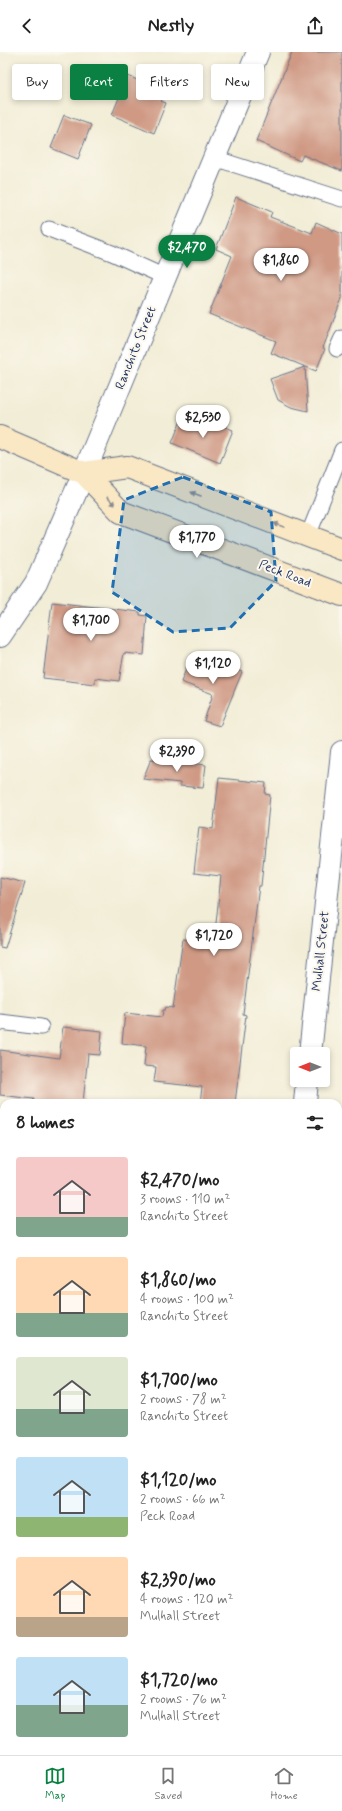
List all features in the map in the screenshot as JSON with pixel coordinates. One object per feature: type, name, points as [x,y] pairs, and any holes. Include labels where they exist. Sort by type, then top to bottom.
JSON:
[{"type":"main road","name":"Peck Road","points":[[0,437],[84,473],[121,512],[342,595]]},
{"type":"main road","name":"Peck Road","points":[[84,473],[127,468],[342,549]]},
{"type":"street","name":"Ranchito Street","points":[[0,636],[36,583],[84,473],[258,52]]},
{"type":"street","name":"Mulhall Street","points":[[311,1047],[342,752]]},
{"type":"street","points":[[305,1099],[306,1087]]},
{"type":"lane","points":[[214,158],[342,199]]},
{"type":"lane","points":[[49,229],[165,277]]},
{"type":"lane","points":[[308,536],[342,450]]},
{"type":"lane","points":[[0,1022],[41,1027]]},
{"type":"highlighted area","points":[[183,477],[271,512],[276,581],[230,628],[173,632],[112,592],[124,500]]},
{"type":"building","points":[[292,52],[342,52],[342,171],[303,155],[300,161],[256,141]]},
{"type":"building","points":[[128,76],[136,79],[136,100],[161,100],[166,103],[154,133],[112,115],[118,100],[128,100]]},
{"type":"building","points":[[64,115],[91,125],[78,159],[51,148]]},
{"type":"building","points":[[236,197],[272,212],[270,217],[312,233],[316,222],[342,234],[342,298],[316,371],[271,353],[276,341],[209,314],[232,256],[216,249]]},
{"type":"building","points":[[305,367],[308,411],[291,407],[278,400],[270,379]]},
{"type":"building","points":[[182,418],[207,429],[210,421],[233,430],[220,463],[172,443]]},
{"type":"building","points":[[52,602],[140,612],[140,615],[147,616],[144,655],[124,653],[119,681],[95,678],[95,684],[43,678]]},
{"type":"building","points":[[192,654],[223,667],[224,664],[242,672],[220,726],[204,721],[213,694],[181,682]]},
{"type":"building","points":[[151,759],[206,765],[203,788],[180,786],[180,783],[143,779]]},
{"type":"building","points":[[219,778],[266,783],[265,794],[270,795],[261,886],[259,886],[243,1014],[246,1015],[236,1099],[200,1099],[202,1087],[154,1082],[156,1067],[144,1066],[146,1046],[122,1043],[125,1013],[162,1017],[163,1010],[165,1010],[166,1007],[173,1008],[183,939],[214,942],[221,876],[194,873],[199,827],[213,829]]},
{"type":"building","points":[[0,877],[25,883],[5,948],[0,947]]},
{"type":"building","points":[[63,1027],[102,1031],[100,1055],[88,1054],[83,1099],[34,1099],[0,1095],[0,1050],[59,1058]]}]
